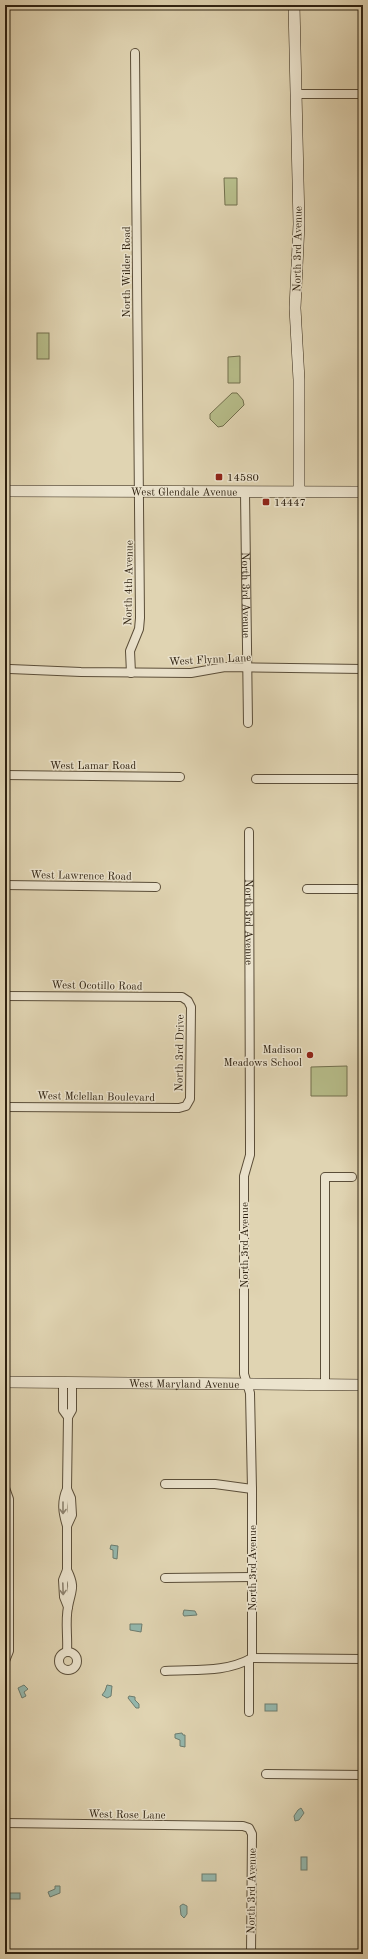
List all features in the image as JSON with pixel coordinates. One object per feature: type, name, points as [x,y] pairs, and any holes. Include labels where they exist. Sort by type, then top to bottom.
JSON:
[{"type":"street","name":"North 3rd Avenue","points":[[294,5],[299,224],[296,308],[299,380],[299,492]]},
{"type":"street","name":"North Wilder Road","points":[[135,53],[139,491]]},
{"type":"street","points":[[295,94],[363,94]]},
{"type":"street","name":"West Glendale Avenue","points":[[5,490],[363,492]]},
{"type":"street","name":"North 4th Avenue","points":[[131,673],[130,651],[139,628],[140,618],[139,491]]},
{"type":"street","name":"North 3rd Avenue","points":[[245,492],[248,723]]},
{"type":"street","name":"West Flynn Lane","points":[[10,669],[131,673],[191,673],[225,667],[363,669]]},
{"type":"street","name":"West Lamar Road","points":[[5,775],[180,777]]},
{"type":"street","points":[[256,779],[363,779]]},
{"type":"street","name":"North 3rd Avenue","points":[[249,832],[250,1150],[244,1176],[244,1374],[250,1393],[252,1489],[249,1712]]},
{"type":"street","name":"West Lawrence Road","points":[[5,885],[156,887]]},
{"type":"street","points":[[307,889],[363,889]]},
{"type":"street","name":"West Ocotillo Road","points":[[5,996],[182,997],[188,1001]]},
{"type":"street","name":"North 3rd Drive","points":[[186,1106],[190,1099],[191,1007],[188,1001]]},
{"type":"street","name":"West Mclellan Boulevard","points":[[5,1107],[179,1108],[186,1106]]},
{"type":"street","points":[[325,1385],[325,1176],[352,1176]]},
{"type":"street","name":"West Maryland Avenue","points":[[5,1382],[363,1385]]},
{"type":"street","points":[[68,1383],[72,1410],[68,1417],[67,1489],[71,1498],[72,1510],[68,1526],[67,1570],[72,1579],[72,1595],[68,1607],[68,1652]]},
{"type":"street","points":[[165,1484],[215,1484],[252,1489]]},
{"type":"street","points":[[5,1488],[9,1499],[7,1574],[9,1651],[5,1660]]},
{"type":"street","points":[[165,1578],[252,1577]]},
{"type":"street","points":[[165,1671],[222,1669],[250,1659],[363,1659]]},
{"type":"street","points":[[266,1774],[363,1775]]},
{"type":"street","name":"West Rose Lane","points":[[5,1823],[243,1826],[249,1828]]},
{"type":"street","name":"North 3rd Avenue","points":[[249,1828],[252,1834],[251,1954]]},
{"type":"green space","points":[[224,178],[237,178],[237,205],[225,205]]},
{"type":"green space","points":[[37,333],[49,333],[49,359],[37,359]]},
{"type":"green space","points":[[240,356],[240,383],[228,383],[228,357]]},
{"type":"green space","points":[[232,393],[237,393],[243,400],[244,405],[223,426],[218,427],[210,419],[210,414]]},
{"type":"green space","points":[[347,1066],[347,1096],[311,1096],[311,1067]]},
{"type":"water","points":[[111,1545],[118,1546],[117,1559],[113,1558],[113,1550],[110,1549]]},
{"type":"water","points":[[184,1610],[195,1611],[197,1615],[184,1616]]},
{"type":"water","points":[[130,1624],[142,1624],[141,1632],[130,1630]]},
{"type":"water","points":[[24,1685],[28,1689],[24,1692],[26,1696],[22,1698],[18,1688]]},
{"type":"water","points":[[107,1685],[112,1686],[111,1696],[107,1698],[102,1695]]},
{"type":"water","points":[[129,1696],[135,1697],[135,1700],[139,1704],[139,1708],[136,1708],[128,1698]]},
{"type":"water","points":[[265,1704],[277,1704],[277,1711],[265,1711]]},
{"type":"water","points":[[182,1733],[185,1735],[185,1747],[180,1746],[180,1740],[175,1738],[175,1734]]},
{"type":"water","points":[[301,1808],[304,1813],[299,1820],[295,1821],[294,1816]]},
{"type":"water","points":[[301,1857],[307,1857],[307,1870],[301,1870]]},
{"type":"water","points":[[202,1874],[216,1874],[216,1881],[202,1881]]},
{"type":"water","points":[[55,1886],[60,1886],[60,1893],[50,1897],[48,1892],[55,1889]]},
{"type":"water","points":[[8,1893],[20,1893],[20,1899],[8,1899]]},
{"type":"water","points":[[183,1904],[187,1906],[187,1914],[184,1918],[181,1915],[180,1906]]},
{"type":"place","name":"14580","points":[[219,477]]},
{"type":"place","name":"14447","points":[[266,502]]},
{"type":"place","name":"Madison Meadows School","points":[[310,1055]]}]
